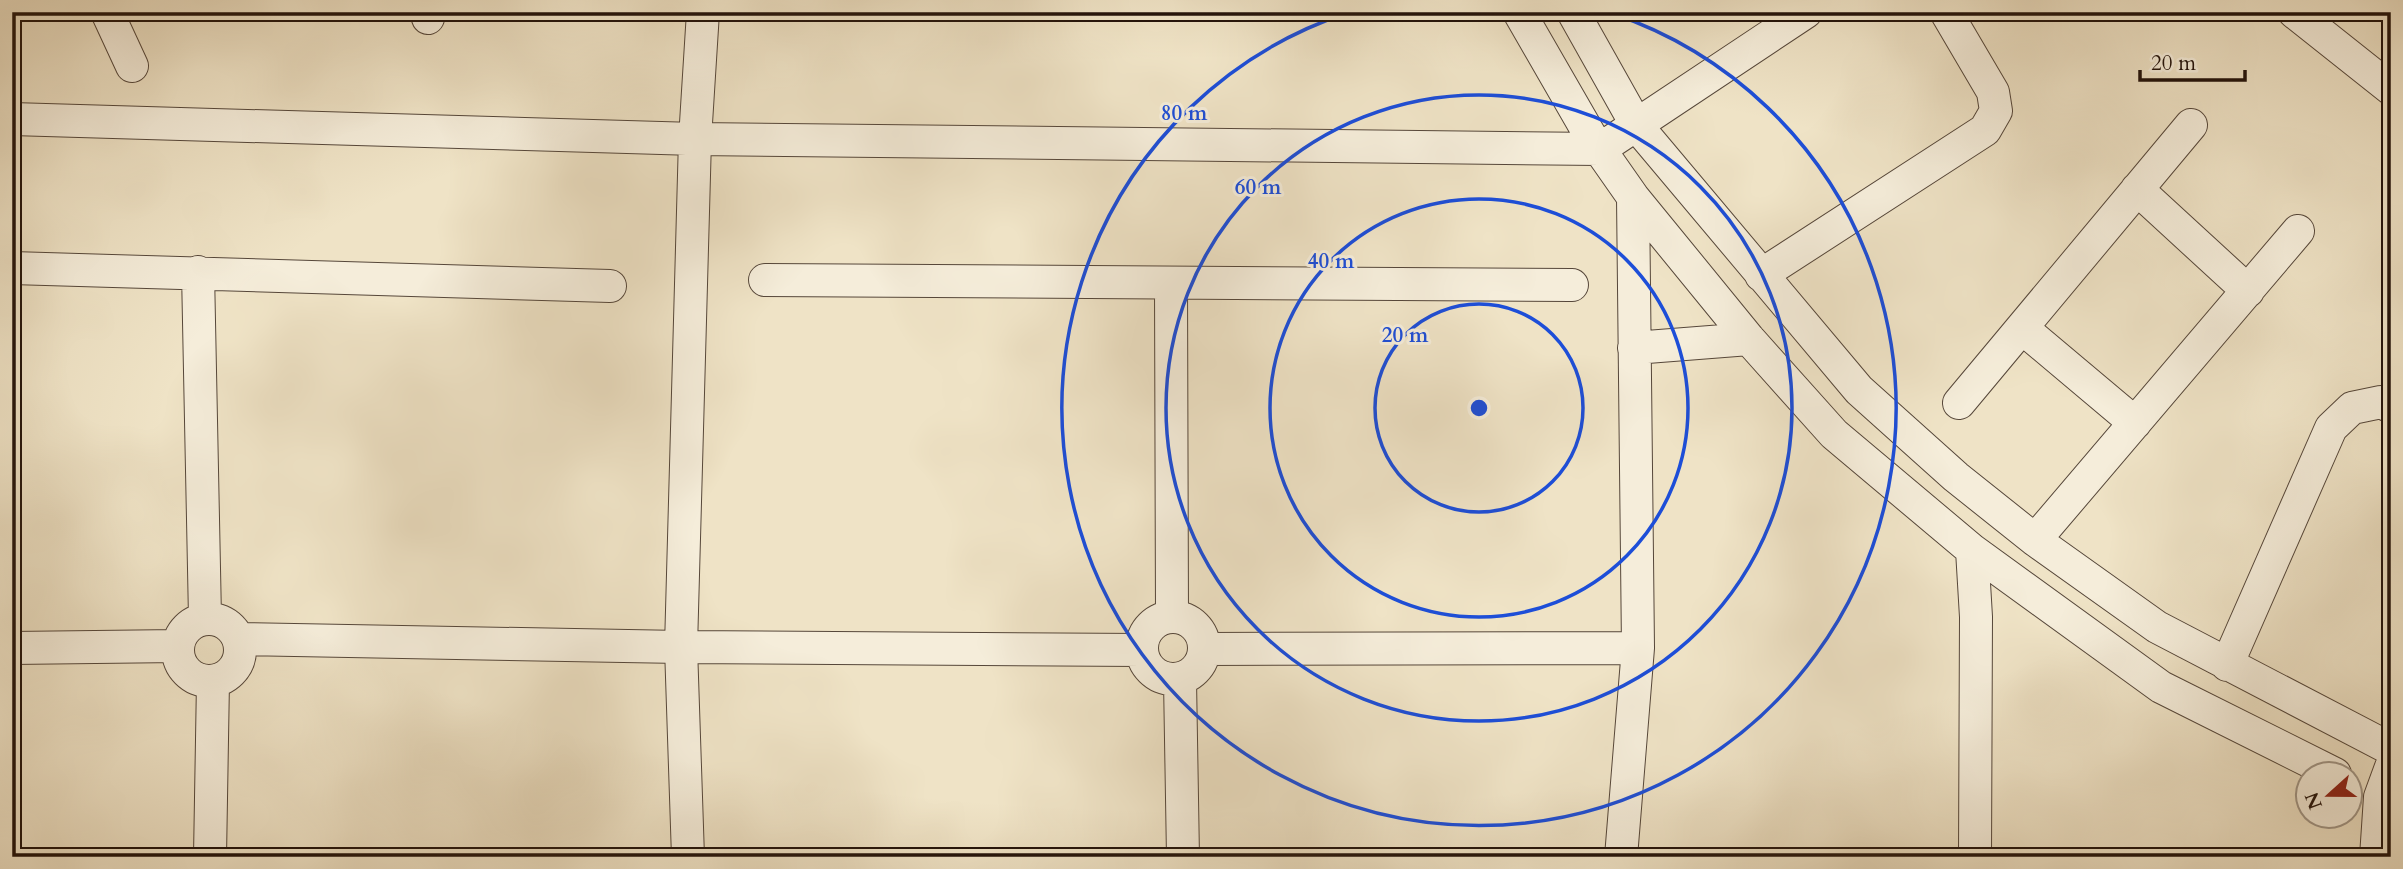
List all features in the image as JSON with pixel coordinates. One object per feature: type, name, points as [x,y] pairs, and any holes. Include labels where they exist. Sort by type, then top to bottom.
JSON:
[{"type":"street","points":[[107,12],[132,65]]},
{"type":"street","points":[[688,857],[681,647],[695,139],[703,12]]},
{"type":"street","points":[[1519,12],[1591,137],[1633,197],[1749,339],[1834,434],[1972,550],[2161,687],[2305,760]]},
{"type":"street","points":[[1573,12],[1637,126],[1859,390],[1956,477],[2035,540],[2157,627],[2391,749]]},
{"type":"street","points":[[12,118],[695,139],[1600,149],[1806,12]]},
{"type":"street","points":[[1761,275],[1985,130],[1996,111],[1993,92],[1946,12]]},
{"type":"street","points":[[2294,12],[2391,89]]},
{"type":"street","points":[[1959,403],[2191,125]]},
{"type":"street","points":[[2137,189],[2248,291]]},
{"type":"street","points":[[1621,857],[1638,648],[1633,197]]},
{"type":"street","points":[[2035,540],[2298,232]]},
{"type":"street","points":[[12,268],[610,286]]},
{"type":"street","points":[[198,272],[205,618]]},
{"type":"street","points":[[765,281],[1572,285]]},
{"type":"street","points":[[1171,284],[1172,616]]},
{"type":"street","points":[[2022,328],[2135,424]]},
{"type":"street","points":[[1634,348],[1749,339]]},
{"type":"street","points":[[2227,664],[2331,428],[2352,408],[2381,402],[2391,407]]},
{"type":"street","points":[[1972,550],[1976,617],[1975,857]]},
{"type":"street","points":[[1172,616],[1185,618],[1196,626],[1203,636],[1205,649],[1198,669],[1180,680],[1162,678],[1147,667],[1142,650],[1145,634],[1156,621],[1172,616]]},
{"type":"street","points":[[205,618],[219,620],[231,627],[238,639],[240,653],[236,666],[226,676],[213,681],[199,679],[187,672],[180,660],[178,646],[183,633],[192,623],[205,618]]},
{"type":"street","points":[[238,639],[681,647],[1142,650]]},
{"type":"street","points":[[12,648],[178,646]]},
{"type":"street","points":[[1205,649],[1638,648]]},
{"type":"street","points":[[1180,680],[1183,857]]},
{"type":"street","points":[[210,857],[213,681]]},
{"type":"street","points":[[2376,857],[2391,767]]},
{"type":"street","points":[[2364,789],[2385,799]]}]
